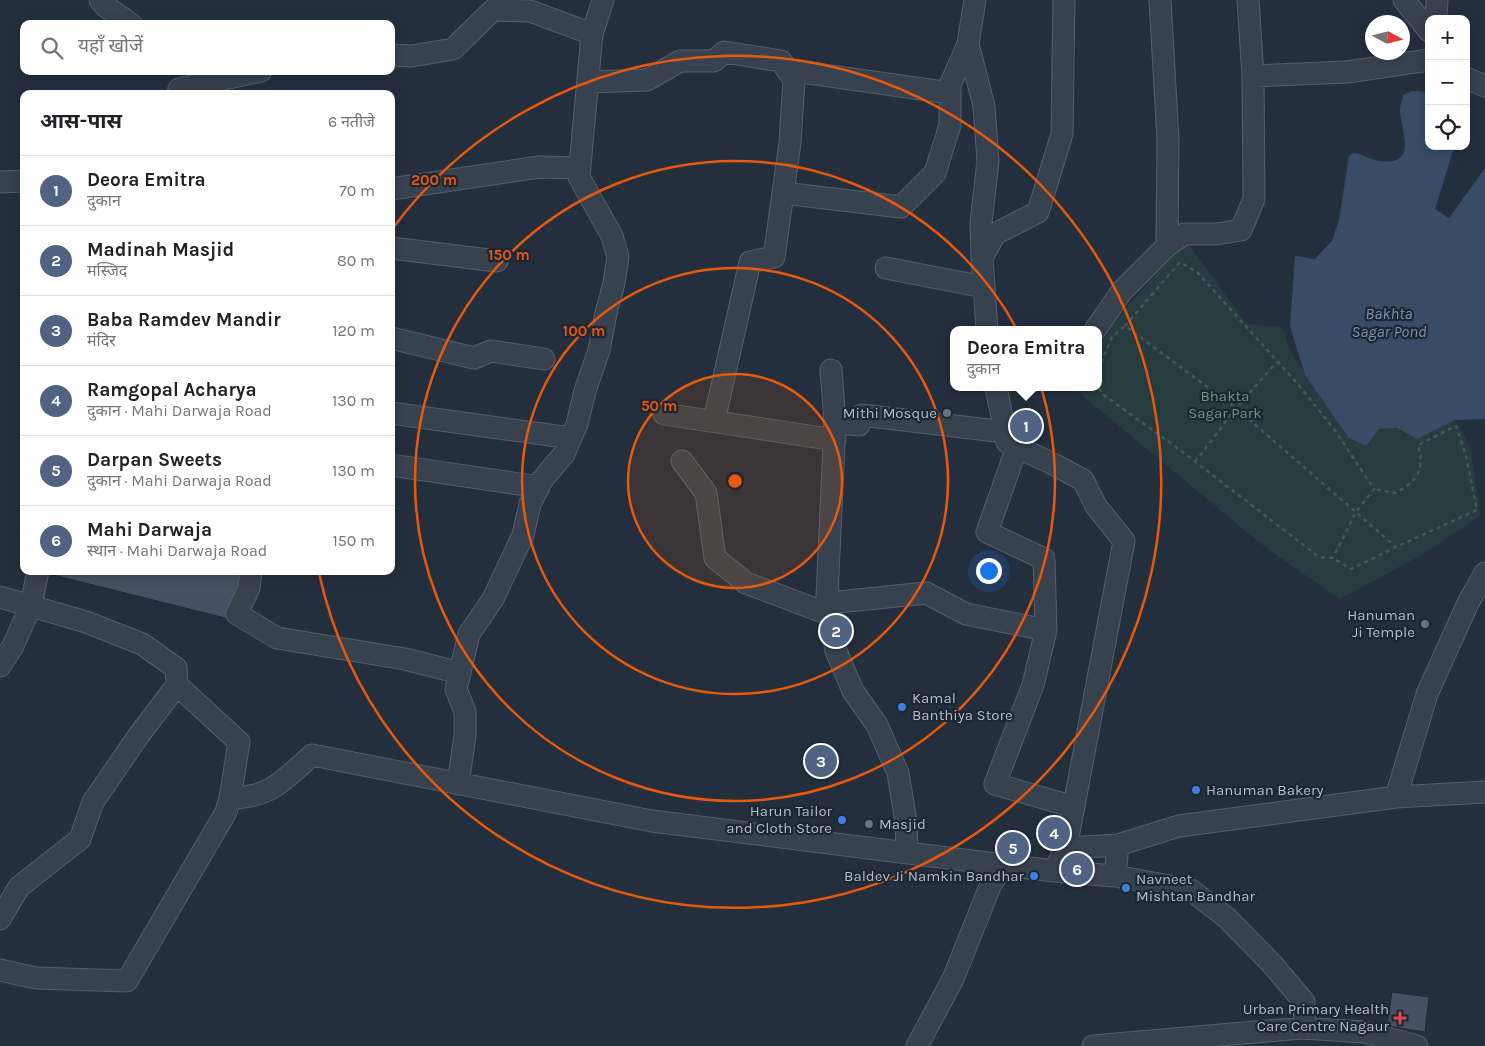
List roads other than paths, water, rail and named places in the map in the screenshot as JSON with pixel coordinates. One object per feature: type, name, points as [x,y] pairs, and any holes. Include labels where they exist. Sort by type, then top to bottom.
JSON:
[{"type":"street","points":[[100,0],[105,6],[125,20]]},
{"type":"street","points":[[458,784],[465,736],[465,712],[456,689],[469,634],[493,599],[523,534],[530,504],[542,480],[564,454],[578,424],[585,390],[599,350],[618,257],[612,236],[579,177],[592,34],[604,0]]},
{"type":"street","points":[[783,193],[901,207],[934,173],[950,125],[950,84],[968,44],[976,0]]},
{"type":"street","points":[[982,258],[995,234],[1038,212],[1062,134],[1064,0]]},
{"type":"street","points":[[1160,0],[1168,139],[1167,246]]},
{"type":"street","points":[[1098,326],[1122,291],[1167,246],[1184,234],[1216,234],[1241,230],[1254,199],[1253,76],[1248,0]]},
{"type":"street","points":[[1404,0],[1425,26]]},
{"type":"street","points":[[1436,15],[1437,0]]},
{"type":"street","points":[[395,55],[412,56],[453,49],[487,5],[530,12],[592,34]]},
{"type":"street","points":[[968,44],[984,106],[988,161],[981,223],[987,326]]},
{"type":"street","points":[[588,82],[647,80],[680,61],[714,61],[724,52],[781,61],[794,80],[790,143],[774,257],[750,262],[714,422]]},
{"type":"street","points":[[1253,76],[1347,72],[1425,61]]},
{"type":"street","points":[[788,70],[950,94]]},
{"type":"street","points":[[178,85],[237,75]]},
{"type":"street","points":[[1470,80],[1485,86]]},
{"type":"street","points":[[395,188],[539,167],[580,168]]},
{"type":"street","points":[[0,182],[20,181]]},
{"type":"street","points":[[395,248],[497,261]]},
{"type":"street","points":[[886,268],[984,287]]},
{"type":"street","points":[[395,339],[474,358],[490,351],[544,359]]},
{"type":"street","points":[[831,370],[835,431],[829,609],[836,651],[853,691],[877,725],[898,773],[906,822],[907,852]]},
{"type":"street","points":[[997,391],[1011,439],[987,532],[1044,559],[1046,630],[1033,685],[995,784],[1074,807]]},
{"type":"street","points":[[395,414],[571,438]]},
{"type":"street","points":[[664,414],[714,422],[835,431],[859,425],[862,415],[1011,439],[1082,480],[1096,506],[1124,541],[1066,848],[1054,871]]},
{"type":"street","points":[[682,461],[706,493],[714,558],[746,583],[829,609],[926,593],[966,614],[1046,630]]},
{"type":"street","points":[[395,466],[539,486]]},
{"type":"street","points":[[1396,797],[1427,694],[1468,603],[1485,573]]},
{"type":"street","points":[[0,666],[14,646],[31,605],[37,575]]},
{"type":"street","points":[[251,575],[249,588],[237,614],[276,638],[406,659],[460,673]]},
{"type":"street","points":[[0,597],[86,622],[142,644],[176,668],[178,685],[239,742],[226,812],[127,981],[36,978],[0,970]]},
{"type":"street","points":[[0,919],[19,887],[80,840],[94,802],[139,735],[178,685]]},
{"type":"street","points":[[230,798],[247,798],[277,787],[312,756],[652,821],[1054,871],[1115,876],[1190,890],[1227,918],[1272,964],[1304,1002],[1305,1028]]},
{"type":"street","points":[[1066,848],[1118,845],[1179,826],[1396,797],[1485,792]]},
{"type":"street","points":[[1115,876],[1118,845]]},
{"type":"street","points":[[917,1046],[954,980],[991,884],[1004,865]]},
{"type":"street","points":[[1093,1046],[1305,1028],[1365,1032],[1417,1046]]},
{"type":"water","name":"Bakhta Sagar Pond","points":[[1412,91],[1425,92],[1425,150],[1453,151],[1435,209],[1449,218],[1485,168],[1485,419],[1455,420],[1418,439],[1397,428],[1379,429],[1366,446],[1349,438],[1305,375],[1290,326],[1295,256],[1315,259],[1332,241],[1339,220],[1349,156],[1356,153],[1379,161],[1391,161],[1399,158],[1403,153],[1405,146],[1400,106],[1403,95]]},
{"type":"place","name":"Mithi Mosque","points":[[947,413]]},
{"type":"place","name":"Deora Emitra","points":[[1026,426]]},
{"type":"place","name":"Hanuman Ji Temple","points":[[1425,624]]},
{"type":"place","name":"Madinah Masjid","points":[[836,631]]},
{"type":"place","name":"Kamal Banthiya Store","points":[[902,707]]},
{"type":"place","name":"Baba Ramdev Mandir","points":[[821,761]]},
{"type":"place","name":"Hanuman Bakery","points":[[1196,790]]},
{"type":"place","name":"Harun Tailor and Cloth Store","points":[[842,820]]},
{"type":"place","name":"Masjid","points":[[869,824]]},
{"type":"place","name":"Ramgopal Acharya","points":[[1054,833]]},
{"type":"place","name":"Darpan Sweets","points":[[1013,848]]},
{"type":"place","name":"Mahi Darwaja","points":[[1077,869]]},
{"type":"place","name":"Baldev Ji Namkin Bandhar","points":[[1034,876]]},
{"type":"place","name":"Navneet Mishtan Bandhar","points":[[1126,888]]},
{"type":"place","name":"Urban Primary Health Care Centre Nagaur","points":[[1400,1018]]},
{"type":"park label","name":"Bhakta Sagar Park","points":[[1225,404]]}]
